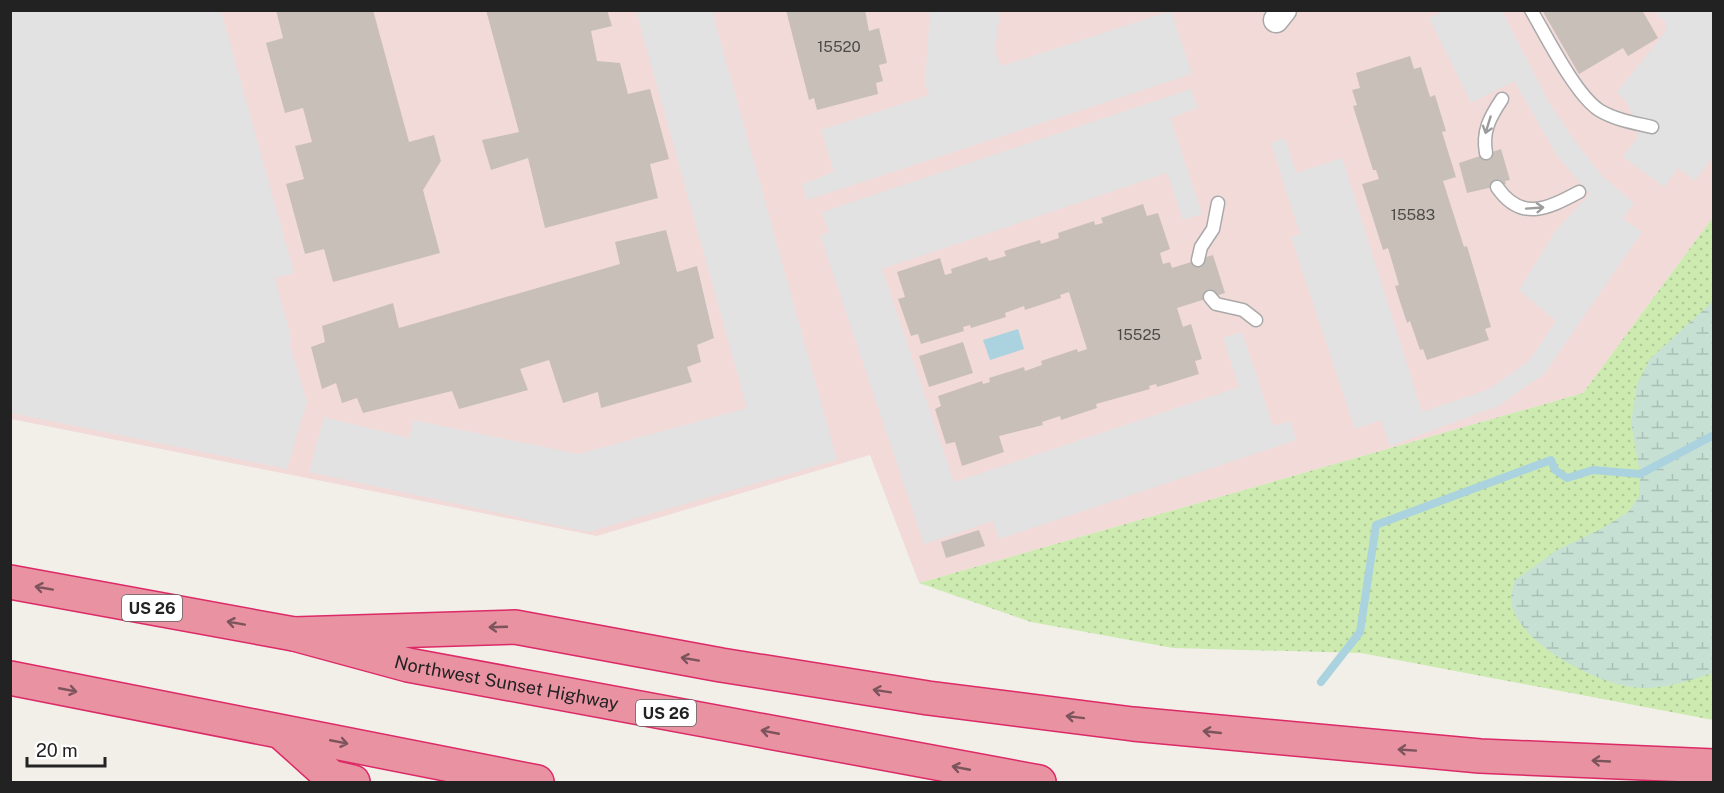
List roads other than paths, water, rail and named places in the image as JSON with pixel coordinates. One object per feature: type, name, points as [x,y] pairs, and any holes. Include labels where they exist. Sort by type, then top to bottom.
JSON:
[{"type":"highway","name":"Northwest Sunset Highway","points":[[10,582],[294,634],[408,665],[1040,783]]},
{"type":"highway","points":[[294,634],[515,627],[721,665],[916,696],[1133,724],[1480,756],[1713,766]]},
{"type":"highway","points":[[10,678],[537,783]]},
{"type":"highway","points":[[281,732],[331,777],[352,783]]},
{"type":"lane","points":[[1531,10],[1580,90],[1598,109],[1612,117],[1652,127]]},
{"type":"lane","points":[[1486,153],[1485,131],[1490,117],[1502,99]]},
{"type":"lane","points":[[1497,187],[1507,201],[1523,209],[1538,209],[1556,205],[1579,192]]},
{"type":"lane","points":[[1198,260],[1201,248],[1213,229],[1218,203]]},
{"type":"lane","points":[[1210,297],[1216,304],[1243,310],[1256,320]]},
{"type":"water","points":[[1018,329],[1024,349],[990,360],[983,340]]},
{"type":"waterway","points":[[1321,682],[1360,632],[1376,525],[1551,460],[1555,470],[1567,478],[1593,470],[1640,474],[1714,435]]}]
